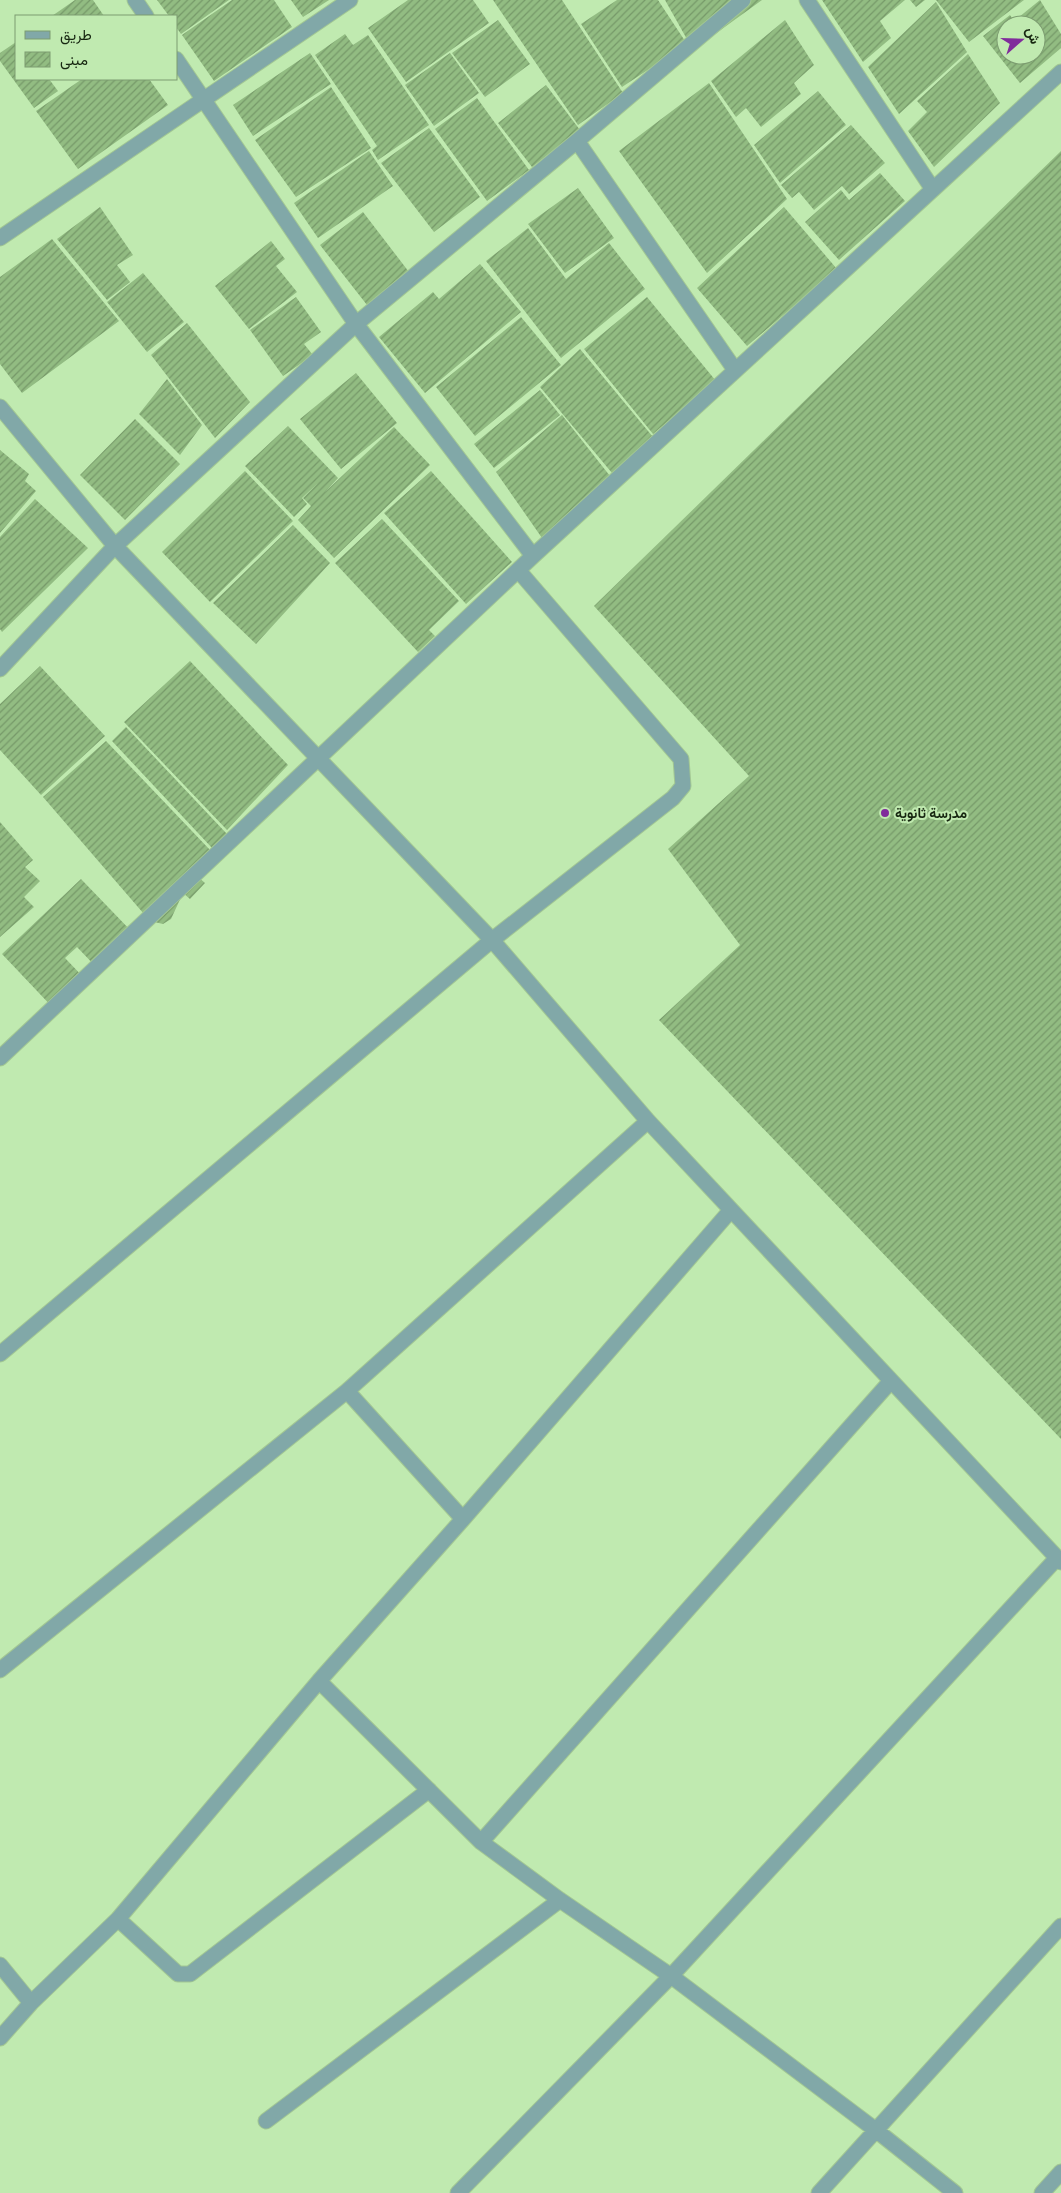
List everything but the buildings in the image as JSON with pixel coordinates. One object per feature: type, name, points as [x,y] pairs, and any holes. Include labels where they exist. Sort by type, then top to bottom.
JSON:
[{"type":"street","points":[[135,0],[145,15]]},
{"type":"street","points":[[0,238],[350,0]]},
{"type":"street","points":[[0,669],[115,546],[356,324],[577,141],[743,0]]},
{"type":"street","points":[[807,0],[932,188]]},
{"type":"street","points":[[178,62],[356,324],[533,556]]},
{"type":"street","points":[[0,1058],[533,556],[932,188],[1061,72]]},
{"type":"street","points":[[577,141],[735,370]]},
{"type":"street","points":[[0,407],[115,546],[492,940],[648,1121],[890,1382],[1059,1560],[671,1976],[458,2193]]},
{"type":"street","points":[[0,1354],[492,940],[673,798],[683,786],[684,773],[681,759],[518,570]]},
{"type":"street","points":[[0,1670],[347,1391],[648,1121]]},
{"type":"street","points":[[0,2038],[30,2003],[118,1919],[319,1681],[463,1519],[731,1210]]},
{"type":"street","points":[[481,1842],[890,1382]]},
{"type":"street","points":[[347,1391],[463,1519]]},
{"type":"street","points":[[319,1681],[481,1842],[560,1900],[671,1976],[877,2131],[955,2193]]},
{"type":"street","points":[[118,1919],[178,1974],[190,1974],[429,1790]]},
{"type":"street","points":[[266,2121],[560,1900]]},
{"type":"street","points":[[819,2193],[1061,1926]]},
{"type":"street","points":[[0,1965],[30,2003]]},
{"type":"street","points":[[1042,2193],[1061,2172]]},
{"type":"place","name":"مدرسة ثانوية","points":[[885,813]]}]
